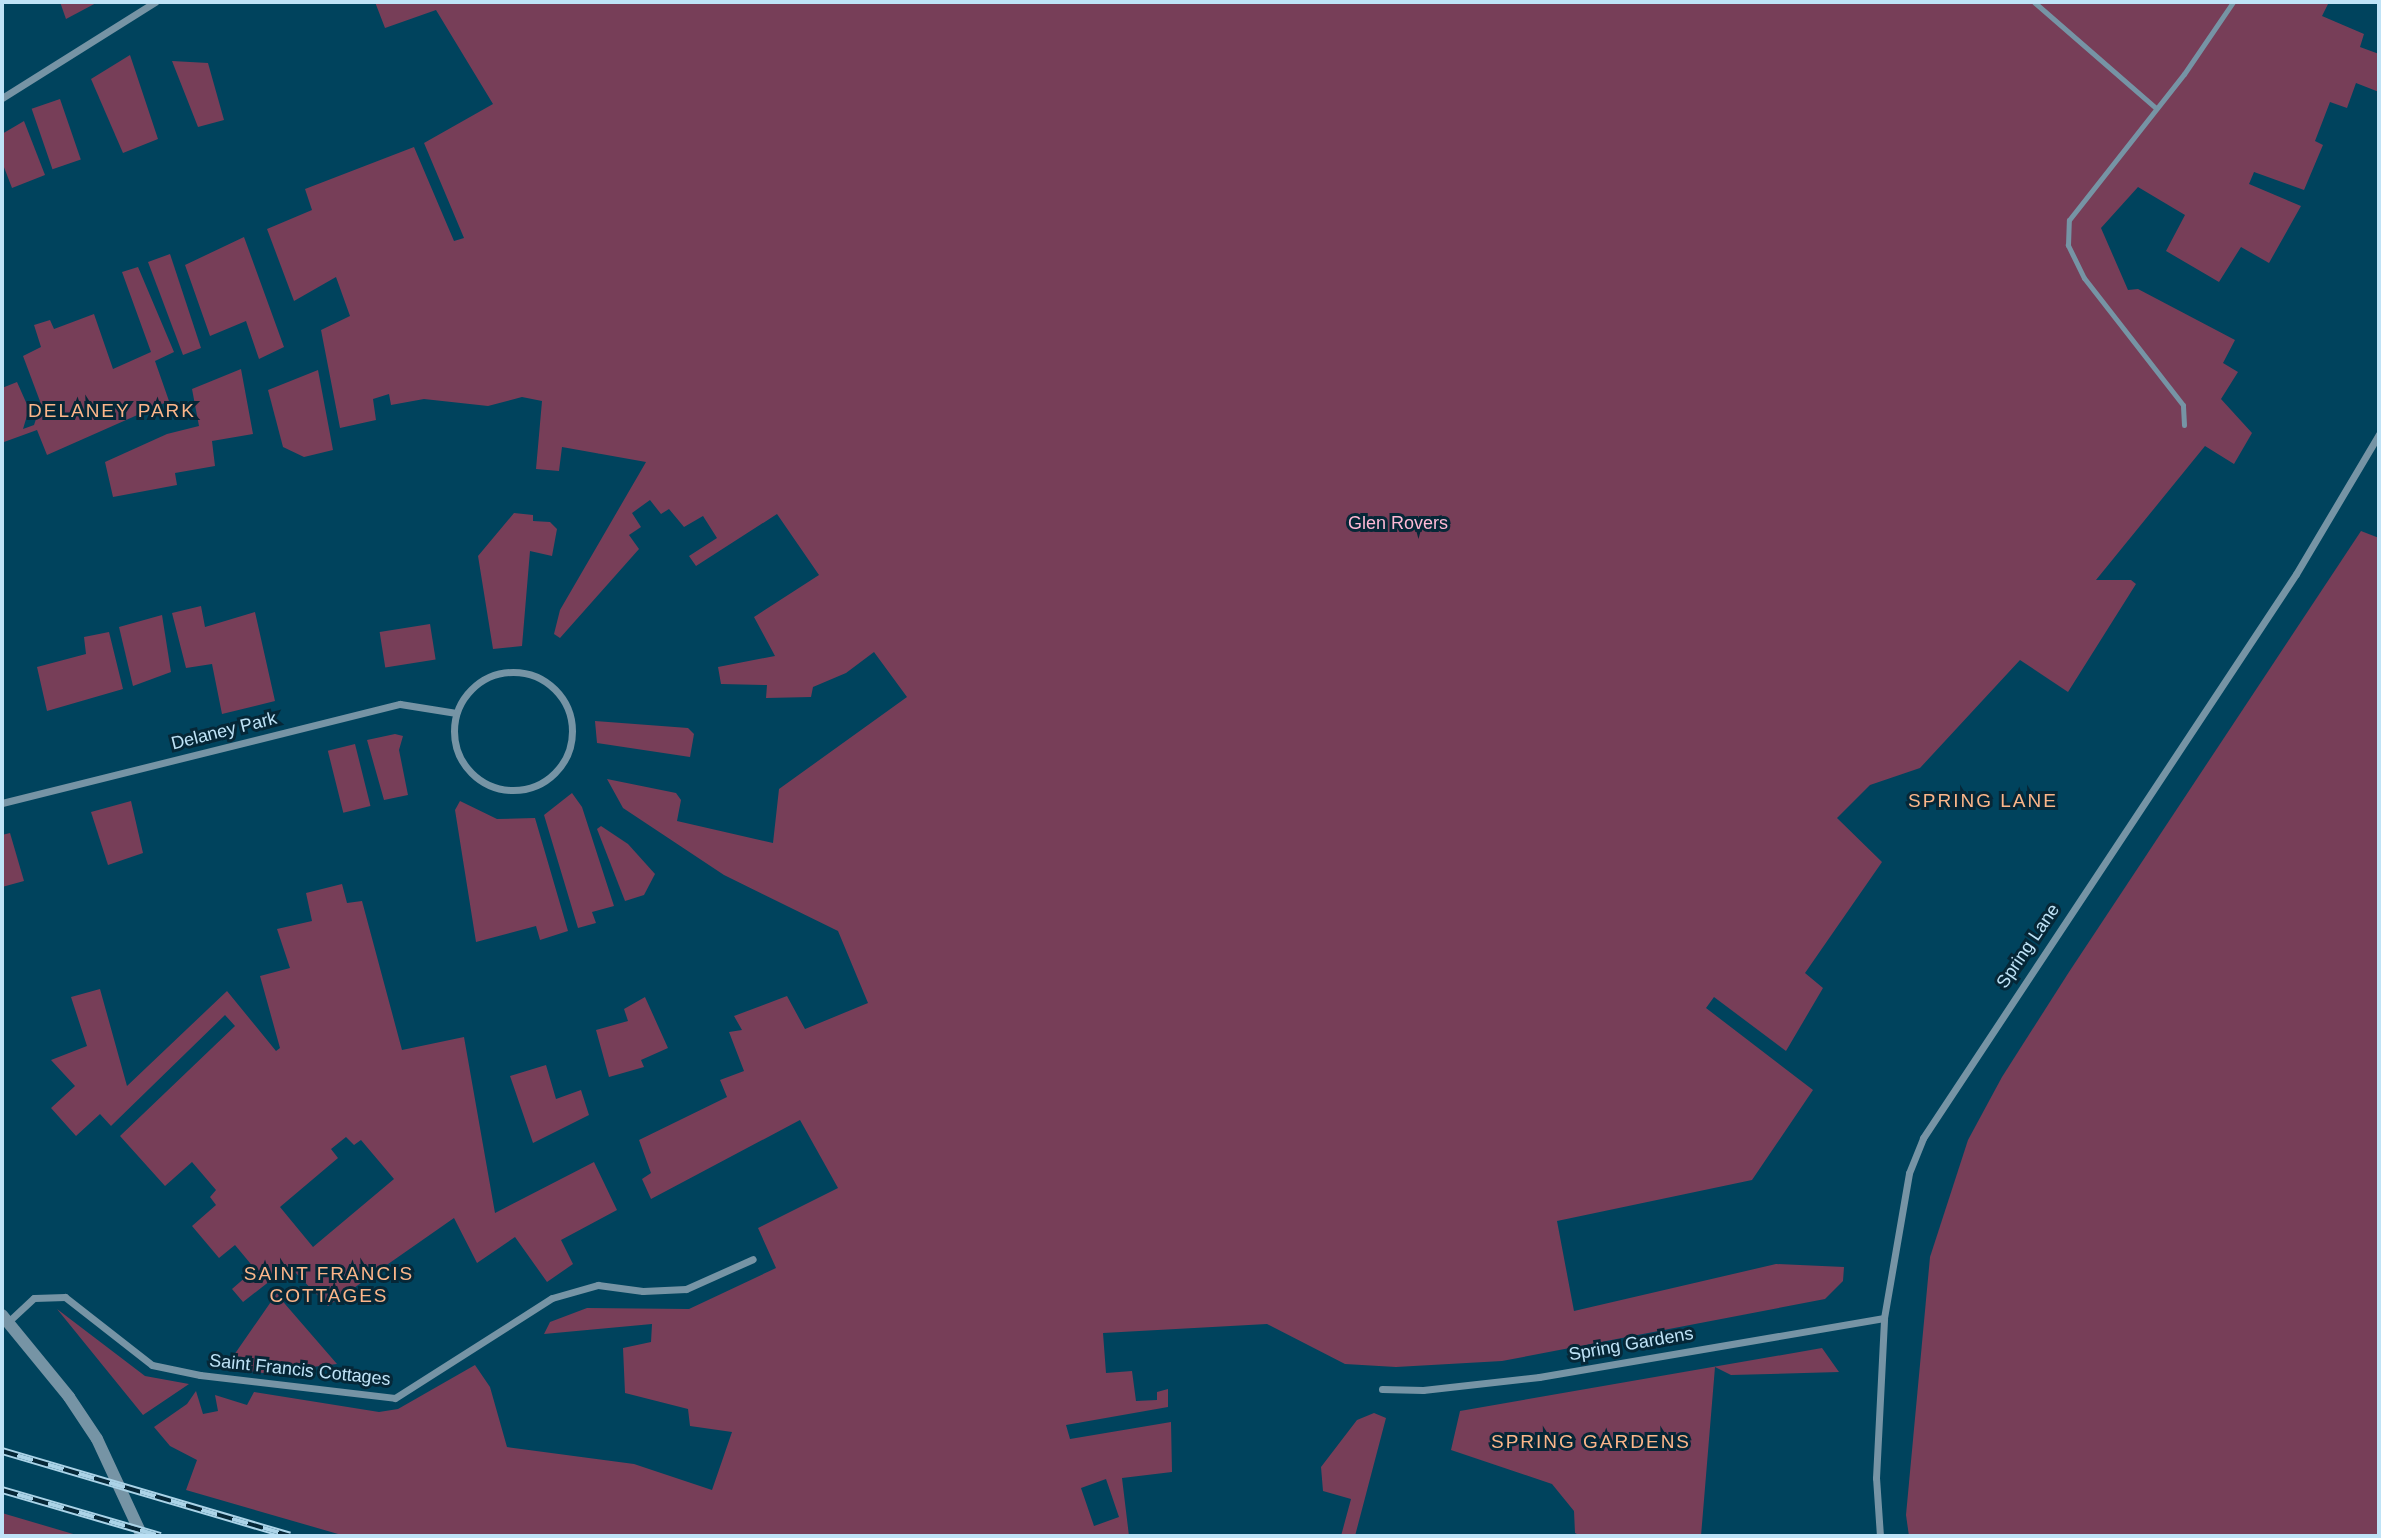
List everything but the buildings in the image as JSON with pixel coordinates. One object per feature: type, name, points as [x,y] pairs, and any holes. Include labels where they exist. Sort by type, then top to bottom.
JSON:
[{"type":"street","points":[[2,98],[155,2]]},
{"type":"street","name":"Spring Lane","points":[[1880,1536],[1876,1478],[1884,1318],[1909,1173],[1923,1138],[2296,574],[2379,434]]},
{"type":"street","points":[[516,671],[535,675],[552,686],[571,719],[566,758],[547,779],[520,790],[482,782],[457,752],[456,713],[479,682],[516,671]]},
{"type":"street","name":"Delaney Park","points":[[2,803],[400,704],[456,713]]},
{"type":"street","name":"Saint Francis Cottages","points":[[5,1318],[34,1298],[65,1297],[136,1355],[169,1370],[395,1398],[552,1298],[598,1285],[643,1291],[686,1289],[753,1259]]},
{"type":"street","points":[[5,1318],[96,1439],[142,1536]]},
{"type":"street","name":"Spring Gardens","points":[[1382,1389],[1423,1390],[1539,1377],[1884,1318]]},
{"type":"lane","points":[[2034,2],[2156,108]]},
{"type":"lane","points":[[2184,425],[2182,405],[2084,278],[2068,245],[2069,220],[2156,108],[2233,2]]},
{"type":"green space","points":[[60,2],[98,2],[66,19]]},
{"type":"green space","name":"Glen Rovers","points":[[375,2],[2329,2],[2322,16],[2364,34],[2360,47],[2379,54],[2379,92],[2356,83],[2347,108],[2330,102],[2315,141],[2323,145],[2304,190],[2254,172],[2249,184],[2301,206],[2269,263],[2241,247],[2219,282],[2166,251],[2185,215],[2138,187],[2101,228],[2128,290],[2138,289],[2235,340],[2223,363],[2238,372],[2221,399],[2252,433],[2234,464],[2205,446],[2096,580],[2131,580],[2136,584],[2068,692],[2020,660],[1920,768],[1870,785],[1837,818],[1882,862],[1805,973],[1823,988],[1786,1051],[1714,997],[1706,1008],[1813,1090],[1752,1180],[1557,1221],[1574,1311],[1776,1264],[1844,1267],[1843,1281],[1825,1299],[1502,1361],[1396,1367],[1345,1364],[1267,1324],[1103,1333],[1106,1373],[1132,1371],[1136,1401],[1157,1400],[1157,1392],[1168,1389],[1168,1407],[1066,1425],[1070,1439],[1171,1422],[1172,1472],[1122,1478],[1129,1536],[345,1536],[186,1490],[197,1460],[170,1446],[154,1427],[187,1404],[196,1391],[203,1414],[218,1411],[215,1395],[247,1405],[254,1392],[379,1412],[398,1409],[475,1365],[490,1387],[507,1447],[634,1464],[712,1490],[732,1432],[690,1426],[688,1409],[625,1393],[623,1348],[651,1342],[652,1324],[544,1334],[550,1322],[587,1308],[689,1309],[776,1268],[758,1228],[838,1188],[800,1120],[651,1199],[642,1179],[651,1173],[639,1140],[727,1097],[720,1080],[744,1071],[729,1032],[742,1030],[734,1016],[787,996],[805,1029],[868,1003],[838,931],[724,875],[623,808],[607,779],[676,793],[681,800],[677,821],[773,843],[779,789],[907,697],[874,652],[846,673],[813,687],[811,697],[766,698],[767,685],[721,684],[718,667],[775,656],[754,617],[819,575],[777,514],[696,566],[689,556],[717,538],[703,516],[684,527],[669,509],[661,514],[650,500],[632,513],[641,527],[629,535],[639,549],[560,638],[554,634],[560,610],[646,462],[562,447],[559,471],[536,469],[542,401],[522,397],[488,406],[424,399],[391,405],[389,394],[373,399],[376,420],[340,428],[321,330],[350,316],[336,277],[294,301],[267,229],[312,210],[305,189],[414,147],[454,241],[464,238],[424,143],[493,104],[436,10],[385,28]],"holes":[[[1106,1479],[1119,1517],[1094,1526],[1081,1488]]]},
{"type":"green space","points":[[130,55],[158,139],[123,153],[91,79]]},
{"type":"green space","points":[[172,61],[208,63],[224,120],[198,127]]},
{"type":"green space","points":[[60,99],[81,160],[52,169],[32,109]]},
{"type":"green space","points":[[24,121],[45,175],[12,188],[2,162],[2,134]]},
{"type":"green space","points":[[244,237],[284,347],[259,359],[246,321],[210,336],[185,265]]},
{"type":"green space","points":[[170,254],[201,348],[183,355],[148,262]]},
{"type":"green space","points":[[138,267],[174,352],[155,361],[169,401],[47,455],[37,430],[4,442],[2,388],[17,382],[29,409],[23,429],[34,425],[41,404],[23,356],[41,347],[34,325],[50,320],[54,329],[94,314],[113,369],[151,352],[122,272]]},
{"type":"green space","points":[[241,369],[253,434],[212,441],[215,466],[175,473],[177,485],[113,497],[105,462],[167,434],[199,426],[192,389]]},
{"type":"green space","points":[[318,370],[333,450],[304,457],[283,447],[268,390]]},
{"type":"green space","points":[[514,513],[533,515],[533,521],[550,522],[557,529],[552,556],[530,551],[522,646],[493,649],[478,556]]},
{"type":"green space","points":[[2361,531],[2379,538],[2379,1536],[1909,1536],[1906,1515],[1930,1257],[1968,1140],[2002,1077],[2069,972]]},
{"type":"green space","points":[[201,606],[205,627],[255,612],[275,701],[222,714],[212,664],[186,668],[172,613]]},
{"type":"green space","points":[[162,615],[171,672],[133,686],[119,627]]},
{"type":"green space","points":[[430,624],[436,660],[385,668],[380,632]]},
{"type":"green space","points":[[109,632],[123,689],[47,711],[37,667],[86,654],[84,637]]},
{"type":"green space","points":[[595,721],[688,728],[694,734],[690,757],[597,743]]},
{"type":"green space","points":[[395,734],[403,736],[399,750],[408,795],[384,800],[367,740]]},
{"type":"green space","points":[[355,744],[370,806],[343,813],[328,751]]},
{"type":"green space","points":[[572,793],[582,807],[614,906],[592,912],[596,923],[578,928],[544,815]]},
{"type":"green space","points":[[131,801],[143,853],[108,865],[91,812]]},
{"type":"green space","points":[[460,801],[497,819],[535,818],[568,931],[540,940],[536,926],[476,942],[455,810]]},
{"type":"green space","points":[[601,826],[628,844],[655,874],[644,895],[625,901],[597,829]]},
{"type":"green space","points":[[10,833],[24,881],[2,887],[2,835]]},
{"type":"green space","points":[[342,884],[347,903],[362,901],[402,1050],[464,1037],[495,1213],[594,1162],[617,1210],[561,1240],[573,1264],[547,1282],[515,1237],[477,1263],[454,1218],[328,1306],[289,1266],[243,1302],[232,1289],[255,1269],[235,1245],[219,1258],[192,1226],[216,1205],[210,1197],[216,1190],[192,1162],[165,1186],[120,1136],[235,1026],[225,1015],[111,1126],[100,1114],[76,1136],[51,1108],[75,1086],[51,1060],[87,1046],[71,997],[100,989],[127,1086],[227,991],[276,1051],[280,1048],[260,976],[290,968],[277,929],[312,921],[306,893]],"holes":[[[346,1137],[354,1145],[361,1140],[394,1179],[313,1247],[280,1207],[338,1158],[331,1149]]]},
{"type":"green space","points":[[645,997],[668,1048],[641,1060],[644,1067],[609,1077],[596,1030],[628,1021],[624,1009]]},
{"type":"green space","points":[[546,1065],[556,1099],[581,1090],[589,1115],[533,1143],[510,1076]]},
{"type":"green space","points":[[277,1293],[337,1364],[263,1373],[225,1368]]},
{"type":"green space","points":[[57,1309],[145,1376],[189,1384],[143,1415]]},
{"type":"green space","points":[[1822,1348],[1839,1372],[1731,1375],[1715,1367],[1701,1536],[1581,1536],[1575,1533],[1574,1511],[1552,1484],[1451,1450],[1460,1411]]},
{"type":"green space","points":[[1374,1413],[1386,1418],[1355,1536],[1341,1536],[1351,1499],[1323,1491],[1321,1467],[1357,1420]]},
{"type":"green space","points":[[2,1513],[80,1536],[2,1536]]},
{"type":"railway","points":[[2,1451],[290,1536]]},
{"type":"railway","points":[[2,1490],[160,1536]]},
{"type":"district","name":"DELANEY PARK","points":[[112,411]]},
{"type":"district","name":"SPRING LANE","points":[[1983,801]]},
{"type":"district","name":"SAINT FRANCIS COTTAGES","points":[[329,1285]]},
{"type":"district","name":"SPRING GARDENS","points":[[1591,1442]]}]
